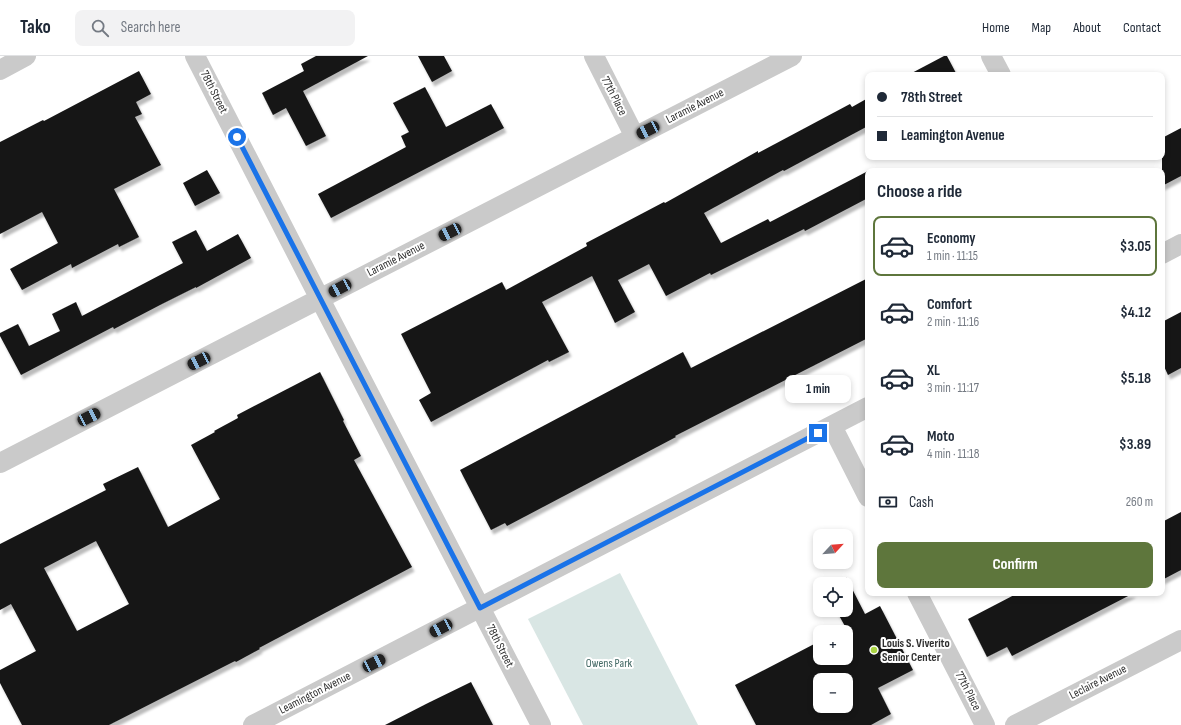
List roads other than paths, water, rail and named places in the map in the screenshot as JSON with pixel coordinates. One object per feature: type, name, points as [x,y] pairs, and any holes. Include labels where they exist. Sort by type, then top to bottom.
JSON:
[{"type":"street","points":[[0,70],[26,56]]},
{"type":"street","name":"78th Street","points":[[195,56],[541,725]]},
{"type":"street","name":"77th Place","points":[[594,56],[635,137]]},
{"type":"street","name":"Laramie Avenue","points":[[2,456],[320,299],[792,56]]},
{"type":"street","points":[[991,56],[999,72]]},
{"type":"street","points":[[1165,252],[1181,244]]},
{"type":"street","name":"Leamington Avenue","points":[[253,725],[865,409]]},
{"type":"street","points":[[832,426],[865,491]]},
{"type":"street","name":"77th Place","points":[[919,596],[985,725]]},
{"type":"street","name":"Leclaire Avenue","points":[[1016,725],[1181,640]]},
{"type":"place","name":"Louis S. Viverito Senior Center","points":[[874,650]]},
{"type":"park label","name":"Owens Park","points":[[609,663]]}]
